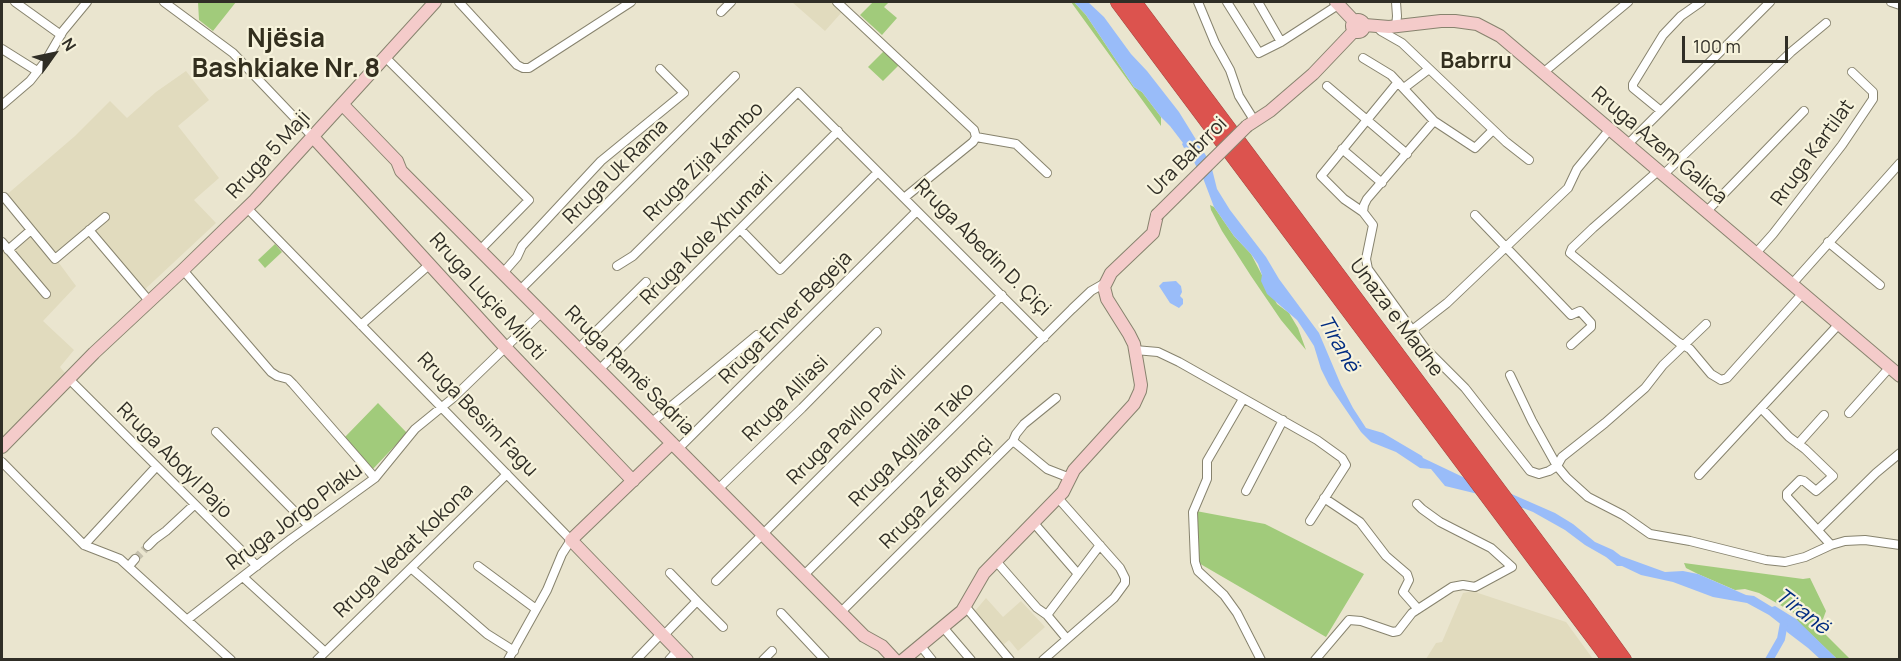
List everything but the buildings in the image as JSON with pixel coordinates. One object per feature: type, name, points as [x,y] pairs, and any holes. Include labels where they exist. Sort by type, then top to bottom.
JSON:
[{"type":"highway","name":"Unaza e Madhe","points":[[1118,2],[1451,446],[1513,519],[1624,660]]},
{"type":"highway","name":"Unaza e Madhe","points":[[1134,2],[1471,454],[1610,660]]},
{"type":"main road","name":"Rruga 5 Maji","points":[[2,447],[69,379],[247,208],[435,2]]},
{"type":"main road","points":[[1251,123],[1270,111],[1313,74],[1362,26],[1337,3]]},
{"type":"main road","name":"Rruga Azem Galica","points":[[1362,26],[1396,27],[1455,21],[1477,24],[1500,36],[1899,376]]},
{"type":"main road","name":"Rruga Ramë Sadria","points":[[342,104],[397,161],[401,171],[502,273],[864,636],[882,646],[895,660]]},
{"type":"main road","name":"Ura Babrroi","points":[[1157,215],[1251,123]]},
{"type":"main road","name":"Rruga Luçie Miloti","points":[[314,137],[505,347],[633,481]]},
{"type":"main road","name":"Rruga Abedin D. Çiçi","points":[[1106,283],[1111,273],[1153,233],[1157,215]]},
{"type":"main road","points":[[903,660],[957,615],[965,606],[976,584],[995,561],[1066,489],[1077,465],[1138,398],[1141,385],[1135,350],[1130,334],[1107,299],[1104,291],[1106,283]]},
{"type":"main road","points":[[571,540],[633,481],[675,446]]},
{"type":"main road","name":"Rruga Besim Fagu","points":[[571,540],[687,660]]},
{"type":"street","points":[[15,2],[61,35]]},
{"type":"street","points":[[2,105],[21,90],[37,71],[74,15],[87,2]]},
{"type":"street","points":[[164,2],[233,53],[314,137]]},
{"type":"street","points":[[459,2],[517,65],[523,68],[529,68],[631,2]]},
{"type":"street","points":[[721,12],[731,2]]},
{"type":"street","points":[[837,2],[974,130],[976,137],[973,142],[904,198]]},
{"type":"street","points":[[1198,2],[1215,43],[1230,70],[1251,123]]},
{"type":"street","points":[[1227,2],[1259,53],[1281,42],[1337,3]]},
{"type":"street","points":[[1258,2],[1281,42]]},
{"type":"street","points":[[1395,2],[1396,27]]},
{"type":"street","points":[[1544,72],[1628,2]]},
{"type":"street","points":[[1660,111],[1633,88],[1633,84],[1664,35],[1681,16],[1701,2]]},
{"type":"street","points":[[1628,144],[1770,2]]},
{"type":"street","points":[[1892,2],[1899,5]]},
{"type":"street","points":[[1803,293],[1724,380],[1718,379],[1697,356],[1570,253],[1572,248],[1593,228],[1660,173],[1791,52],[1826,23]]},
{"type":"street","points":[[1362,26],[1381,31],[1402,43],[1493,130],[1529,160]]},
{"type":"street","points":[[2,49],[37,71]]},
{"type":"street","points":[[385,57],[530,200],[480,250]]},
{"type":"street","points":[[1363,57],[1382,68],[1401,85],[1434,121],[1475,148],[1493,130]]},
{"type":"street","points":[[502,273],[517,257],[522,246],[601,161],[684,93],[660,69]]},
{"type":"street","points":[[1429,69],[1401,85],[1366,119],[1322,176],[1344,199],[1363,212],[1373,225],[1366,266],[1411,331],[1431,356],[1466,388],[1530,471],[1539,474],[1557,466],[1562,456],[1645,388],[1652,377],[1706,324]]},
{"type":"street","name":"Rruga Kartilat","points":[[1756,253],[1842,145],[1873,99],[1874,92],[1852,72]]},
{"type":"street","name":"Rruga Uk Rama","points":[[520,290],[735,76]]},
{"type":"street","points":[[1328,86],[1407,154]]},
{"type":"street","name":"Rruga Abedin D. Çiçi","points":[[798,92],[1044,338],[1091,291],[1106,283]]},
{"type":"street","name":"Rruga Zija Kambo","points":[[617,266],[633,256],[798,92]]},
{"type":"street","points":[[1706,212],[1804,111]]},
{"type":"street","points":[[1363,212],[1367,199],[1434,121]]},
{"type":"street","points":[[1411,331],[1434,315],[1568,188],[1577,169],[1610,129]]},
{"type":"street","name":"Rruga Kole Xhumari","points":[[599,370],[838,131]]},
{"type":"street","points":[[976,137],[1016,144],[1047,173]]},
{"type":"street","points":[[1342,149],[1382,183]]},
{"type":"street","points":[[1792,284],[1899,163]]},
{"type":"street","points":[[740,229],[780,270],[878,172]]},
{"type":"street","points":[[4,197],[55,259],[105,217]]},
{"type":"street","name":"Rruga Besim Fagu","points":[[247,208],[571,540]]},
{"type":"street","name":"Rruga Enver Begeja","points":[[675,446],[917,211]]},
{"type":"street","points":[[1475,215],[1571,315],[1580,311],[1591,322],[1591,327],[1571,345]]},
{"type":"street","points":[[8,250],[31,230]]},
{"type":"street","points":[[89,230],[150,302]]},
{"type":"street","points":[[2,242],[46,294]]},
{"type":"street","points":[[1828,242],[1881,285]]},
{"type":"street","points":[[361,325],[430,264]]},
{"type":"street","points":[[183,270],[272,372],[288,379],[293,384],[375,478]]},
{"type":"street","points":[[578,349],[646,282]]},
{"type":"street","name":"Rruga Pavllo Pavli","points":[[716,581],[1002,296]]},
{"type":"street","name":"Rruga Jorgo Plaku","points":[[188,619],[375,478],[415,429],[463,388],[542,312]]},
{"type":"street","points":[[1699,474],[1839,324]]},
{"type":"street","name":"Rruga Alliasi","points":[[718,489],[877,332]]},
{"type":"street","points":[[652,422],[757,335]]},
{"type":"street","name":"Rruga Agllaia Tako","points":[[804,575],[1044,338]]},
{"type":"street","points":[[1135,350],[1149,350],[1164,354],[1317,440],[1345,461],[1346,465],[1310,521]]},
{"type":"street","points":[[1849,413],[1890,367]]},
{"type":"street","points":[[1510,375],[1557,466],[1580,492],[1623,515],[1650,534],[1690,541],[1775,562],[1794,561],[1831,544],[1845,541],[1865,540],[1899,545]]},
{"type":"street","name":"Rruga Abdyl Pajo","points":[[69,379],[257,566]]},
{"type":"street","name":"Rruga Zef Bumçi","points":[[841,612],[1013,441],[1024,424],[1056,398]]},
{"type":"street","points":[[1243,399],[1207,461],[1207,479],[1193,512],[1195,562],[1198,571],[1224,596],[1237,613],[1261,660]]},
{"type":"street","points":[[1761,408],[1788,437],[1833,476],[1816,491],[1800,480],[1787,495],[1788,500],[1831,544]]},
{"type":"street","points":[[1798,444],[1824,415]]},
{"type":"street","points":[[1246,491],[1283,420]]},
{"type":"street","points":[[216,432],[309,526]]},
{"type":"street","points":[[1013,441],[1047,469],[1070,478]]},
{"type":"street","points":[[1818,530],[1899,453]]},
{"type":"street","points":[[2,462],[84,545],[132,563],[231,660]]},
{"type":"street","points":[[84,545],[156,467]]},
{"type":"street","name":"Rruga Vedat Kokona","points":[[317,660],[507,474]]},
{"type":"street","points":[[1043,660],[1119,593],[1125,583],[1120,568],[1058,498]]},
{"type":"street","points":[[1324,498],[1359,522],[1386,556],[1407,574],[1409,580],[1403,592],[1418,609]]},
{"type":"street","points":[[1315,660],[1349,620],[1361,621],[1393,632],[1398,631],[1409,616],[1452,587],[1463,585],[1475,587],[1512,567],[1491,548],[1440,522],[1417,504]]},
{"type":"street","points":[[154,540],[194,505]]},
{"type":"street","points":[[1033,522],[1078,574]]},
{"type":"street","points":[[508,660],[547,590],[562,554],[571,540]]},
{"type":"street","points":[[1047,615],[1100,545]]},
{"type":"street","points":[[995,561],[1067,639]]},
{"type":"street","points":[[477,566],[536,609]]},
{"type":"street","points":[[411,568],[487,634],[514,651]]},
{"type":"street","points":[[670,573],[723,627]]},
{"type":"street","points":[[243,577],[325,652]]},
{"type":"street","points":[[636,660],[697,601]]},
{"type":"street","points":[[965,606],[1005,658]]},
{"type":"street","points":[[781,613],[825,660]]},
{"type":"street","points":[[942,626],[971,660]]},
{"type":"street","points":[[920,645],[932,660]]},
{"type":"street","points":[[669,660],[678,650]]},
{"type":"street","points":[[763,660],[772,651]]},
{"type":"shaded area","points":[[792,2],[831,2],[842,12],[825,31]]},
{"type":"shaded area","points":[[186,71],[209,100],[178,126],[219,178],[194,200],[216,223],[142,292],[89,230],[56,259],[76,286],[43,321],[74,350],[60,367],[66,374],[2,445],[2,242],[8,249],[31,230],[4,197],[75,136],[110,101],[127,118],[156,92]]},
{"type":"shaded area","points":[[1475,592],[1566,622],[1593,659],[1426,659],[1436,643],[1442,642],[1463,593]]},
{"type":"shaded area","points":[[986,598],[1003,617],[1021,601],[1045,627],[1018,651],[1009,640],[1003,645],[975,611]]},
{"type":"green space","points":[[198,2],[236,2],[213,31],[199,20]]},
{"type":"green space","points":[[873,2],[889,2],[884,7],[897,18],[882,35],[860,15]]},
{"type":"green space","points":[[1071,2],[1074,2],[1086,15],[1134,87],[1142,92],[1161,117],[1161,126]]},
{"type":"green space","points":[[884,51],[899,65],[883,81],[868,67]]},
{"type":"green space","points":[[1210,205],[1251,254],[1277,304],[1289,313],[1298,328],[1306,350],[1281,320],[1251,276],[1222,231]]},
{"type":"green space","points":[[275,244],[282,252],[265,268],[258,260]]},
{"type":"green space","points":[[378,403],[407,433],[372,470],[345,437]]},
{"type":"green space","points":[[1196,511],[1265,524],[1364,574],[1326,637],[1197,562]]},
{"type":"green space","points":[[1684,563],[1803,579],[1810,578],[1826,611],[1823,619],[1816,625],[1850,659],[1837,659],[1803,627],[1796,619],[1801,619],[1794,613],[1759,593],[1745,589],[1735,590],[1698,574],[1686,568]]},
{"type":"water","points":[[1074,2],[1088,2],[1104,17],[1179,112],[1208,159],[1197,168],[1187,147],[1184,148],[1183,143],[1170,126],[1142,92],[1134,87],[1086,15]]},
{"type":"water","points":[[1212,169],[1217,189],[1230,210],[1319,333],[1341,385],[1366,428],[1383,433],[1423,458],[1465,478],[1507,492],[1555,513],[1595,542],[1621,556],[1665,572],[1683,571],[1698,574],[1746,595],[1754,596],[1772,607],[1775,606],[1796,619],[1837,659],[1820,659],[1769,615],[1747,603],[1713,597],[1673,582],[1641,575],[1617,566],[1565,530],[1533,512],[1523,508],[1505,508],[1478,494],[1445,486],[1431,469],[1420,468],[1396,452],[1371,442],[1361,432],[1329,385],[1314,346],[1297,320],[1267,294],[1261,281],[1262,275],[1258,264],[1234,236],[1214,207],[1203,178]]},
{"type":"water","points":[[1176,281],[1181,286],[1180,296],[1183,299],[1183,304],[1179,308],[1170,303],[1159,286],[1163,282]]},
{"type":"waterway","name":"Tiranë","points":[[1769,660],[1781,639],[1784,623]]},
{"type":"tunnel","points":[[135,559],[148,546]]},
{"type":"district","name":"Njësia Bashkiake Nr. 8","points":[[286,55]]},
{"type":"district","name":"Babrru","points":[[1476,62]]}]
